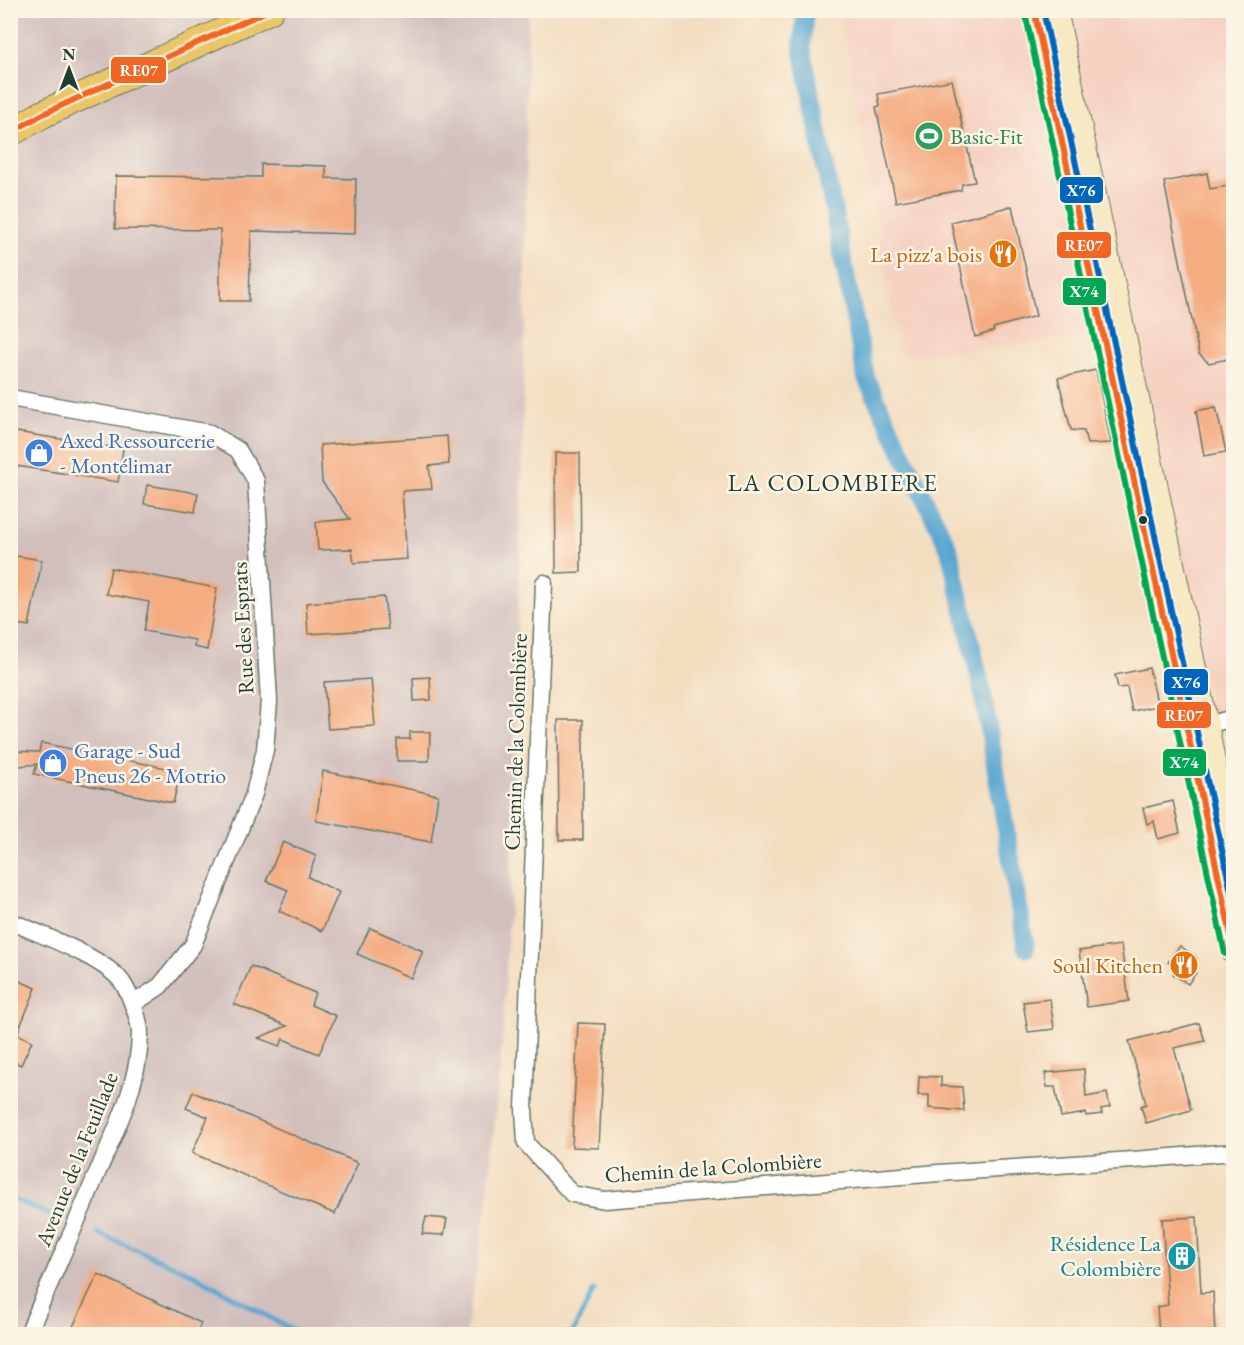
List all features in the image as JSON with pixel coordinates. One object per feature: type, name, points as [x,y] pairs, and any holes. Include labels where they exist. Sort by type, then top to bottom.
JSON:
[{"type":"main road","points":[[10,133],[43,114],[270,10]]},
{"type":"main road","points":[[1034,10],[1233,952]]},
{"type":"main road","points":[[1055,10],[1206,725],[1233,869]]},
{"type":"street","name":"Rue des Esprats","points":[[10,398],[210,433],[238,450],[256,481],[269,701],[265,750],[254,794],[193,945],[160,986],[133,1004]]},
{"type":"street","name":"Chemin de la Colombière","points":[[544,583],[524,1109],[526,1143],[572,1194],[605,1200],[1233,1152]]},
{"type":"street","points":[[1206,725],[1233,718]]},
{"type":"street","name":"Avenue de la Feuillade","points":[[10,921],[102,963],[122,981],[133,1004],[141,1030],[130,1092],[28,1335]]},
{"type":"shaded area","points":[[840,10],[1233,11],[1233,713],[1212,718],[1133,333],[900,356]]},
{"type":"shaded area","points":[[10,11],[528,11],[523,421],[511,877],[502,1043],[487,1206],[466,1334],[11,1334]]},
{"type":"building","points":[[952,80],[975,182],[962,184],[961,190],[896,202],[876,107],[880,106],[878,94]]},
{"type":"building","points":[[261,164],[326,166],[326,178],[356,179],[355,234],[251,231],[249,301],[220,301],[220,230],[115,229],[116,176],[261,177]]},
{"type":"building","points":[[1207,173],[1210,189],[1233,185],[1233,358],[1209,363],[1199,354],[1164,182]]},
{"type":"building","points":[[1012,206],[1036,316],[993,328],[994,331],[975,337],[951,222]]},
{"type":"building","points":[[1096,370],[1111,443],[1087,444],[1084,431],[1071,430],[1058,378]]},
{"type":"building","points":[[1216,407],[1226,452],[1204,456],[1196,411]]},
{"type":"building","points":[[10,431],[123,449],[118,482],[10,465]]},
{"type":"building","points":[[447,436],[449,464],[429,466],[432,489],[402,491],[407,559],[354,563],[352,549],[318,550],[316,522],[350,519],[322,482],[320,445]]},
{"type":"building","points":[[555,453],[580,453],[581,572],[556,573]]},
{"type":"building","points":[[147,485],[198,493],[195,512],[144,504]]},
{"type":"building","points":[[10,555],[42,560],[29,626],[10,623]]},
{"type":"building","points":[[111,568],[217,588],[207,650],[194,647],[195,640],[144,631],[149,602],[106,594]]},
{"type":"building","points":[[384,597],[388,629],[308,634],[306,603]]},
{"type":"building","points":[[1149,668],[1158,706],[1132,711],[1127,687],[1118,688],[1115,675]]},
{"type":"building","points":[[430,677],[431,700],[414,701],[413,678]]},
{"type":"building","points":[[371,679],[375,726],[328,729],[324,682]]},
{"type":"building","points":[[558,720],[583,720],[583,840],[559,840]]},
{"type":"building","points":[[410,732],[430,732],[429,761],[397,761],[397,739],[410,739]]},
{"type":"building","points":[[41,743],[181,771],[173,803],[34,774],[37,764],[10,767],[10,751],[39,752]]},
{"type":"building","points":[[323,771],[438,795],[431,842],[316,821]]},
{"type":"building","points":[[1173,801],[1180,833],[1158,839],[1154,821],[1147,824],[1143,808]]},
{"type":"building","points":[[283,842],[316,856],[308,877],[339,892],[322,931],[279,911],[288,890],[266,881]]},
{"type":"building","points":[[370,928],[423,951],[411,978],[357,954]]},
{"type":"building","points":[[1121,945],[1129,1001],[1087,1007],[1079,951]]},
{"type":"building","points":[[1180,946],[1197,958],[1190,968],[1196,973],[1188,984],[1173,974],[1177,969],[1168,962]]},
{"type":"building","points":[[251,966],[315,993],[311,1005],[336,1016],[319,1054],[283,1039],[280,1046],[258,1038],[287,1026],[234,1004]]},
{"type":"building","points":[[10,977],[36,988],[17,1034],[32,1041],[21,1065],[10,1060]]},
{"type":"building","points":[[1050,999],[1054,1029],[1028,1032],[1023,1002]]},
{"type":"building","points":[[578,1023],[605,1024],[599,1148],[572,1147]]},
{"type":"building","points":[[1199,1023],[1205,1041],[1174,1048],[1191,1110],[1146,1123],[1141,1106],[1146,1104],[1129,1041]]},
{"type":"building","points":[[1084,1069],[1086,1097],[1107,1093],[1110,1107],[1101,1109],[1102,1114],[1086,1116],[1086,1113],[1061,1117],[1055,1087],[1047,1087],[1045,1073]]},
{"type":"building","points":[[919,1076],[941,1077],[941,1086],[962,1087],[964,1111],[929,1108],[929,1095],[918,1095]]},
{"type":"building","points":[[193,1092],[358,1163],[335,1214],[192,1153],[208,1117],[186,1108]]},
{"type":"building","points":[[426,1217],[447,1219],[444,1235],[422,1234]]},
{"type":"building","name":"Résidence La Colombière","points":[[1197,1217],[1201,1293],[1213,1292],[1215,1335],[1159,1335],[1157,1307],[1168,1305],[1162,1219]]},
{"type":"building","points":[[98,1274],[201,1323],[196,1335],[69,1335]]},
{"type":"waterway","points":[[805,10],[802,48],[866,378],[949,549],[982,689],[1026,948]]},
{"type":"waterway","points":[[10,1198],[58,1218]]},
{"type":"waterway","points":[[97,1233],[191,1273],[299,1334]]},
{"type":"waterway","points":[[572,1334],[594,1290]]},
{"type":"transit line","name":"RE07","points":[[10,133],[43,114],[269,10]]},
{"type":"transit line","name":"RE07","points":[[1034,10],[1234,950]]},
{"type":"transit line","name":"X76","points":[[1043,10],[1234,906]]},
{"type":"transit line","name":"X74","points":[[1025,12],[1225,954]]},
{"type":"place","name":"Basic-Fit","points":[[929,136]]},
{"type":"place","name":"La pizz'a bois","points":[[1003,254]]},
{"type":"place","name":"Axed Ressourcerie - Montélimar","points":[[39,453]]},
{"type":"place","name":"Garage - Sud Pneus 26 - Motrio","points":[[53,763]]},
{"type":"place","name":"Soul Kitchen","points":[[1184,965]]},
{"type":"place","name":"Résidence La Colombière","points":[[1182,1256]]},
{"type":"district","name":"LA COLOMBIERE","points":[[833,483]]}]
